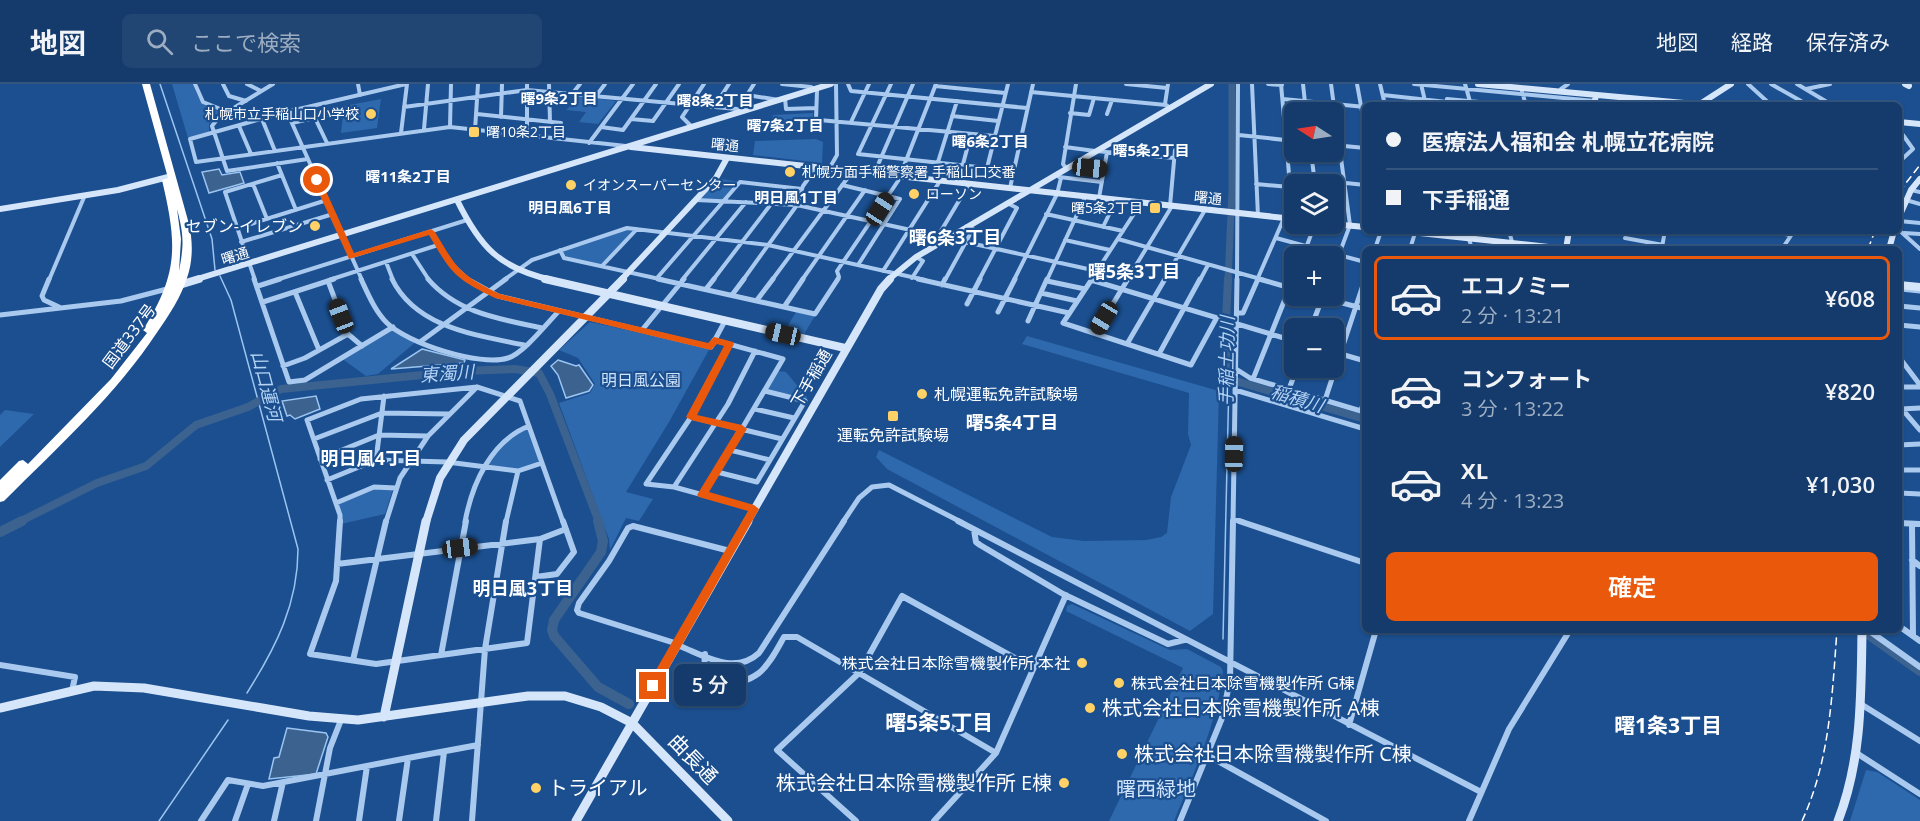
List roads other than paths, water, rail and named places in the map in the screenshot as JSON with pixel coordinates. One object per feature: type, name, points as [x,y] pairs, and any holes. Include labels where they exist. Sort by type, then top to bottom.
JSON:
[{"type":"highway","name":"国道337号","points":[[140,84],[169,177]]},
{"type":"highway","name":"国道337号","points":[[0,498],[112,384],[140,351],[161,322],[176,286],[179,251],[169,177],[146,84]]},
{"type":"highway","name":"国道337号","points":[[0,487],[103,384],[132,351],[176,286]]},
{"type":"street","points":[[195,84],[203,102],[228,112]]},
{"type":"street","points":[[223,84],[229,96],[246,101]]},
{"type":"street","points":[[247,84],[261,91]]},
{"type":"street","points":[[273,84],[216,120],[212,126],[227,171],[308,159]]},
{"type":"street","points":[[358,84],[360,95]]},
{"type":"street","points":[[401,133],[406,84],[287,112],[190,139],[196,162],[450,127],[627,147],[831,84]]},
{"type":"street","points":[[424,129],[428,84]]},
{"type":"street","points":[[450,127],[452,84]]},
{"type":"street","points":[[476,130],[478,84]]},
{"type":"street","points":[[501,117],[502,84]]},
{"type":"street","points":[[527,84],[527,136]]},
{"type":"street","points":[[549,84],[550,122]]},
{"type":"street","points":[[574,84],[580,84]]},
{"type":"street","points":[[572,94],[580,84]]},
{"type":"street","points":[[596,96],[605,84]]},
{"type":"street","points":[[589,143],[633,84]]},
{"type":"street","points":[[601,127],[623,130],[656,84]]},
{"type":"street","points":[[631,119],[653,122],[679,84]]},
{"type":"street","points":[[692,127],[682,117],[704,84]]},
{"type":"street","points":[[714,107],[729,84]]},
{"type":"street","points":[[754,84],[747,95],[782,99]]},
{"type":"street","points":[[782,84],[815,89]]},
{"type":"street","points":[[829,169],[837,154],[836,84]]},
{"type":"street","points":[[848,84],[851,91],[1028,108]]},
{"type":"street","points":[[851,122],[869,84]]},
{"type":"street","points":[[891,84],[858,154],[987,168],[1008,84]]},
{"type":"street","points":[[874,174],[913,84]]},
{"type":"street","points":[[1010,188],[1033,84]]},
{"type":"street","points":[[1076,84],[1063,164],[1069,167],[1104,170]]},
{"type":"street","points":[[1031,92],[1168,106],[1167,86],[1126,84]]},
{"type":"street","name":"下手稲通","points":[[576,821],[845,348],[881,289],[893,275],[916,257],[947,238],[1028,190],[1057,177],[1069,167],[1168,106],[1211,84]]},
{"type":"street","points":[[1180,821],[1222,718],[1229,688],[1231,664],[1238,84]]},
{"type":"street","points":[[1252,84],[1258,216]]},
{"type":"street","points":[[1268,84],[1282,85],[1284,113]]},
{"type":"street","points":[[1303,84],[1305,101]]},
{"type":"street","points":[[1331,84],[1334,102]]},
{"type":"street","points":[[1357,84],[1362,102]]},
{"type":"street","points":[[1380,84],[1384,102]]},
{"type":"street","points":[[1414,84],[1520,90]]},
{"type":"street","points":[[1421,84],[1426,102]]},
{"type":"street","points":[[1478,84],[1595,100],[1630,102]]},
{"type":"street","points":[[1561,92],[1561,89],[1568,84]]},
{"type":"street","points":[[1704,102],[1731,84]]},
{"type":"street","points":[[1748,84],[1768,102]]},
{"type":"street","points":[[1772,84],[1802,102]]},
{"type":"street","points":[[1797,84],[1827,102]]},
{"type":"street","points":[[1806,89],[1830,84]]},
{"type":"street","points":[[560,250],[564,258],[815,314],[838,277],[837,271],[899,177],[935,85],[1005,93]]},
{"type":"street","points":[[1466,87],[1471,102]]},
{"type":"street","points":[[815,89],[817,91],[816,119],[994,136]]},
{"type":"street","points":[[404,106],[527,90],[666,102],[742,112]]},
{"type":"street","points":[[1551,94],[1561,92],[1595,100]]},
{"type":"street","points":[[1551,94],[1554,102]]},
{"type":"street","points":[[1383,96],[1442,102]]},
{"type":"street","points":[[1070,113],[1089,115],[1094,98]]},
{"type":"street","points":[[782,99],[786,109],[816,108]]},
{"type":"street","points":[[1283,99],[1315,102]]},
{"type":"street","points":[[1448,102],[1447,99],[1465,102]]},
{"type":"street","points":[[1107,114],[1112,100]]},
{"type":"street","points":[[938,162],[957,101]]},
{"type":"street","points":[[1344,105],[1362,106]]},
{"type":"street","points":[[287,112],[379,314],[393,327],[420,342],[488,360],[510,358],[559,311]]},
{"type":"street","points":[[292,123],[340,112]]},
{"type":"street","points":[[477,114],[561,123]]},
{"type":"street","points":[[952,116],[998,121]]},
{"type":"street","points":[[315,118],[327,143]]},
{"type":"street","points":[[262,119],[274,151]]},
{"type":"street","points":[[1902,122],[1920,124]]},
{"type":"street","points":[[239,126],[251,154]]},
{"type":"street","points":[[958,183],[971,134]]},
{"type":"street","points":[[1239,135],[1284,140]]},
{"type":"street","points":[[1902,135],[1913,149],[1902,159]]},
{"type":"street","points":[[1344,146],[1362,148]]},
{"type":"street","name":"曙通","points":[[176,286],[627,147],[1284,218]]},
{"type":"street","points":[[1065,147],[1174,158]]},
{"type":"street","points":[[1095,333],[1171,206],[1175,150]]},
{"type":"street","points":[[1099,198],[1107,152]]},
{"type":"street","points":[[1902,154],[1906,155]]},
{"type":"street","points":[[384,717],[434,492],[447,462],[464,440],[666,233],[716,178],[728,158]]},
{"type":"street","points":[[1340,162],[1350,225],[1342,246]]},
{"type":"street","points":[[277,163],[297,210]]},
{"type":"street","points":[[732,295],[798,205],[802,189],[816,168]]},
{"type":"street","points":[[757,300],[852,172]]},
{"type":"street","points":[[282,175],[225,192],[289,382],[305,380],[393,327]]},
{"type":"street","points":[[0,209],[85,195],[169,177]]},
{"type":"street","points":[[998,312],[1057,194],[1057,177],[1102,182]]},
{"type":"street","points":[[1902,211],[1911,190],[1920,179]]},
{"type":"street","points":[[883,271],[940,181]]},
{"type":"street","points":[[657,278],[740,182],[802,189]]},
{"type":"street","points":[[1345,183],[1362,185]]},
{"type":"street","points":[[253,184],[267,219]]},
{"type":"street","points":[[938,236],[969,184]]},
{"type":"street","points":[[1256,184],[1284,186]]},
{"type":"street","points":[[842,185],[900,199],[858,265]]},
{"type":"street","points":[[784,307],[865,190]]},
{"type":"street","points":[[1911,190],[1920,192]]},
{"type":"street","points":[[62,307],[44,300],[42,296],[85,195]]},
{"type":"street","points":[[1028,321],[1085,197]]},
{"type":"street","points":[[238,228],[327,200]]},
{"type":"street","points":[[457,200],[487,251],[517,271],[540,279],[608,295],[845,348]]},
{"type":"street","points":[[696,200],[798,205],[1097,270]]},
{"type":"street","points":[[1103,226],[1116,200]]},
{"type":"street","points":[[1906,200],[1920,204]]},
{"type":"street","points":[[642,330],[746,202]]},
{"type":"street","points":[[967,304],[1017,208],[1007,203]]},
{"type":"street","points":[[1141,203],[1062,323],[1191,365],[1219,320]]},
{"type":"street","points":[[706,289],[771,204]]},
{"type":"street","points":[[1127,344],[1205,210]]},
{"type":"street","points":[[241,242],[333,214]]},
{"type":"street","points":[[1046,214],[1123,231]]},
{"type":"street","points":[[1237,313],[1243,313],[1284,218]]},
{"type":"street","points":[[258,286],[467,220]]},
{"type":"street","points":[[1902,220],[1920,224]]},
{"type":"street","points":[[1344,225],[1362,227]]},
{"type":"street","points":[[942,285],[974,229],[967,226]]},
{"type":"street","points":[[420,342],[532,260],[627,228],[768,245],[1069,313]]},
{"type":"street","points":[[602,266],[637,230]]},
{"type":"street","points":[[431,232],[454,270],[472,284],[506,298],[711,346],[725,321]]},
{"type":"street","points":[[1902,232],[1920,234]]},
{"type":"street","points":[[1902,232],[1920,249]]},
{"type":"street","points":[[1457,234],[1513,246]]},
{"type":"street","points":[[1275,238],[1303,246]]},
{"type":"street","points":[[1469,238],[1471,246]]},
{"type":"street","points":[[1625,238],[1658,246]]},
{"type":"street","points":[[1118,239],[1284,287]]},
{"type":"street","points":[[1065,240],[1110,250]]},
{"type":"street","points":[[263,302],[438,245]]},
{"type":"street","points":[[412,254],[422,273],[435,290],[466,308],[542,328]]},
{"type":"street","points":[[912,278],[923,261],[916,257]]},
{"type":"street","points":[[1344,257],[1362,261]]},
{"type":"street","points":[[386,262],[396,287],[413,307],[443,325],[524,345]]},
{"type":"street","points":[[1159,354],[1208,265]]},
{"type":"street","points":[[1091,280],[1284,338]]},
{"type":"street","points":[[328,281],[348,334],[362,346]]},
{"type":"street","points":[[1047,281],[1085,289]]},
{"type":"street","points":[[1902,285],[1920,287]]},
{"type":"street","points":[[0,315],[121,301],[164,292],[176,286]]},
{"type":"street","points":[[1344,342],[1362,288]]},
{"type":"street","points":[[295,292],[319,350]]},
{"type":"street","points":[[1041,293],[1077,301]]},
{"type":"street","points":[[1344,303],[1362,308]]},
{"type":"street","points":[[1253,379],[1284,306]]},
{"type":"street","points":[[1902,306],[1920,308]]},
{"type":"street","points":[[1902,325],[1920,327]]},
{"type":"street","points":[[283,366],[348,334]]},
{"type":"street","points":[[702,495],[783,359],[714,340]]},
{"type":"street","points":[[729,344],[691,417],[646,484],[674,487],[754,509]]},
{"type":"street","points":[[674,487],[716,423],[755,351]]},
{"type":"street","points":[[1344,355],[1362,360]]},
{"type":"street","points":[[1902,361],[1920,386]]},
{"type":"street","points":[[1236,370],[1253,379],[1361,411],[1362,407]]},
{"type":"street","points":[[1288,389],[1293,378]]},
{"type":"street","points":[[1325,400],[1332,378]]},
{"type":"street","points":[[1902,387],[1920,386]]},
{"type":"street","points":[[352,660],[396,488],[410,461],[428,436],[477,387]]},
{"type":"street","points":[[536,577],[558,574],[574,552],[520,401],[477,387],[362,399],[307,420],[340,515],[336,580],[310,654],[376,664],[527,643],[540,538]]},
{"type":"street","points":[[1235,389],[1362,428]]},
{"type":"street","points":[[717,472],[757,482],[805,400],[765,391]]},
{"type":"street","points":[[376,460],[384,396]]},
{"type":"street","points":[[1902,409],[1920,408]]},
{"type":"street","points":[[755,409],[794,418]]},
{"type":"street","points":[[1902,411],[1920,430]]},
{"type":"street","points":[[314,439],[382,412],[449,414]]},
{"type":"street","points":[[691,417],[782,439]]},
{"type":"street","points":[[441,655],[468,508],[484,467],[516,429],[529,426]]},
{"type":"street","points":[[320,459],[379,435],[428,436]]},
{"type":"street","points":[[1902,445],[1920,444]]},
{"type":"street","points":[[730,450],[770,460]]},
{"type":"street","points":[[327,480],[376,460],[447,462],[518,471],[542,463]]},
{"type":"street","points":[[1902,470],[1920,470]]},
{"type":"street","points":[[472,821],[485,649],[501,543],[518,471]]},
{"type":"street","points":[[730,551],[633,526],[628,528],[609,561],[579,603],[577,610],[579,613],[735,664],[743,664],[759,653],[859,498],[873,487],[889,485],[1481,792]]},
{"type":"street","points":[[336,503],[374,487],[396,488]]},
{"type":"street","points":[[1902,493],[1920,494]]},
{"type":"street","points":[[1233,519],[1362,562]]},
{"type":"street","points":[[1902,523],[1920,524]]},
{"type":"street","points":[[1912,524],[1920,530]]},
{"type":"street","points":[[1912,524],[1913,636]]},
{"type":"street","points":[[337,564],[540,538],[566,529]]},
{"type":"street","points":[[974,530],[976,542],[980,545],[1066,596],[1168,644],[1184,640]]},
{"type":"street","points":[[1912,560],[1920,566]]},
{"type":"street","points":[[856,821],[777,750],[859,673],[902,596],[1034,668]]},
{"type":"street","points":[[934,821],[996,753],[1066,596]]},
{"type":"street","points":[[1902,628],[1920,641]]},
{"type":"street","points":[[1349,725],[1375,633]]},
{"type":"street","points":[[1469,821],[1509,729],[1567,633]]},
{"type":"street","points":[[1872,633],[1920,667]]},
{"type":"street","points":[[1838,821],[1847,800],[1858,754],[1862,635]]},
{"type":"street","points":[[705,654],[703,666],[707,675],[718,682],[732,684],[758,673],[784,637],[793,636],[996,753]]},
{"type":"street","points":[[0,665],[75,677],[72,691]]},
{"type":"street","name":"曲長通","points":[[0,708],[94,686],[144,688],[341,720],[384,717],[528,696],[565,696],[601,707],[632,723],[728,821]]},
{"type":"street","points":[[1860,703],[1920,741]]},
{"type":"street","points":[[316,821],[330,748],[341,720]]},
{"type":"street","points":[[201,821],[228,780],[263,786],[478,745]]},
{"type":"street","points":[[436,821],[444,752]]},
{"type":"street","points":[[1858,754],[1920,794]]},
{"type":"street","points":[[1207,755],[1326,821]]},
{"type":"street","points":[[399,821],[408,758]]},
{"type":"street","points":[[358,821],[367,766]]},
{"type":"street","points":[[274,821],[283,782]]},
{"type":"street","points":[[235,821],[248,784]]},
{"type":"waterway","name":"山口運河","points":[[160,84],[212,239],[215,270]]},
{"type":"waterway","name":"手稲土功川","points":[[1228,280],[1232,190],[1232,84]]},
{"type":"waterway","name":"山口運河","points":[[220,276],[231,300],[298,549],[290,607],[276,642],[247,693]]},
{"type":"waterway","name":"稲積川","points":[[1228,279],[1225,339],[1229,379],[1362,418]]},
{"type":"waterway","name":"東濁川","points":[[19,522],[97,483],[146,466],[196,425],[248,407],[281,389],[463,371],[515,369],[539,373],[550,394],[599,522]]},
{"type":"waterway","name":"手稲土功川","points":[[1223,639],[1229,379]]},
{"type":"waterway","name":"東濁川","points":[[0,532],[22,521]]},
{"type":"waterway","name":"東濁川","points":[[598,521],[603,541],[601,552],[554,620],[552,630],[554,636],[598,687],[629,704]]},
{"type":"waterway","name":"稲積川","points":[[1866,633],[1920,671]]},
{"type":"waterway","name":"山口運河","points":[[159,821],[228,720]]},
{"type":"railway","points":[[1902,188],[1920,165]]},
{"type":"railway","points":[[1869,246],[1874,234]]},
{"type":"railway","points":[[1802,821],[1819,775],[1824,751],[1831,703],[1837,633]]},
{"type":"place","name":"札幌市立手稲山口小学校","points":[[371,114]]},
{"type":"place","name":"曙10条2丁目","points":[[474,132]]},
{"type":"place","name":"札幌方面手稲警察署 手稲山口交番","points":[[790,172]]},
{"type":"place","name":"イオンスーパーセンター","points":[[571,185]]},
{"type":"place","name":"ローソン","points":[[914,194]]},
{"type":"place","name":"曙5条2丁目","points":[[1155,208]]},
{"type":"place","name":"セブン-イレブン","points":[[315,226]]},
{"type":"place","name":"札幌運転免許試験場","points":[[922,394]]},
{"type":"place","name":"運転免許試験場","points":[[893,416]]},
{"type":"place","name":"株式会社日本除雪機製作所 本社","points":[[1082,663]]},
{"type":"place","name":"株式会社日本除雪機製作所 G棟","points":[[1119,683]]},
{"type":"place","name":"株式会社日本除雪機製作所 A棟","points":[[1090,708]]},
{"type":"place","name":"株式会社日本除雪機製作所 C棟","points":[[1122,754]]},
{"type":"place","name":"株式会社日本除雪機製作所 E棟","points":[[1064,783]]},
{"type":"place","name":"トライアル","points":[[536,788]]},
{"type":"district","name":"曙9条2丁目","points":[[559,99]]},
{"type":"district","name":"曙8条2丁目","points":[[715,101]]},
{"type":"district","name":"曙7条2丁目","points":[[785,126]]},
{"type":"district","name":"曙6条2丁目","points":[[990,142]]},
{"type":"district","name":"曙5条2丁目","points":[[1151,151]]},
{"type":"district","name":"曙11条2丁目","points":[[408,177]]},
{"type":"district","name":"明日風1丁目","points":[[796,198]]},
{"type":"district","name":"明日風6丁目","points":[[570,208]]},
{"type":"district","name":"曙6条3丁目","points":[[955,238]]},
{"type":"district","name":"曙5条3丁目","points":[[1134,272]]},
{"type":"district","name":"曙5条4丁目","points":[[1012,423]]},
{"type":"district","name":"明日風4丁目","points":[[371,459]]},
{"type":"district","name":"明日風3丁目","points":[[523,589]]},
{"type":"district","name":"曙5条5丁目","points":[[939,723]]},
{"type":"district","name":"曙1条3丁目","points":[[1668,726]]},
{"type":"park label","name":"明日風公園","points":[[641,380]]},
{"type":"park label","name":"曙西緑地","points":[[1156,789]]}]
